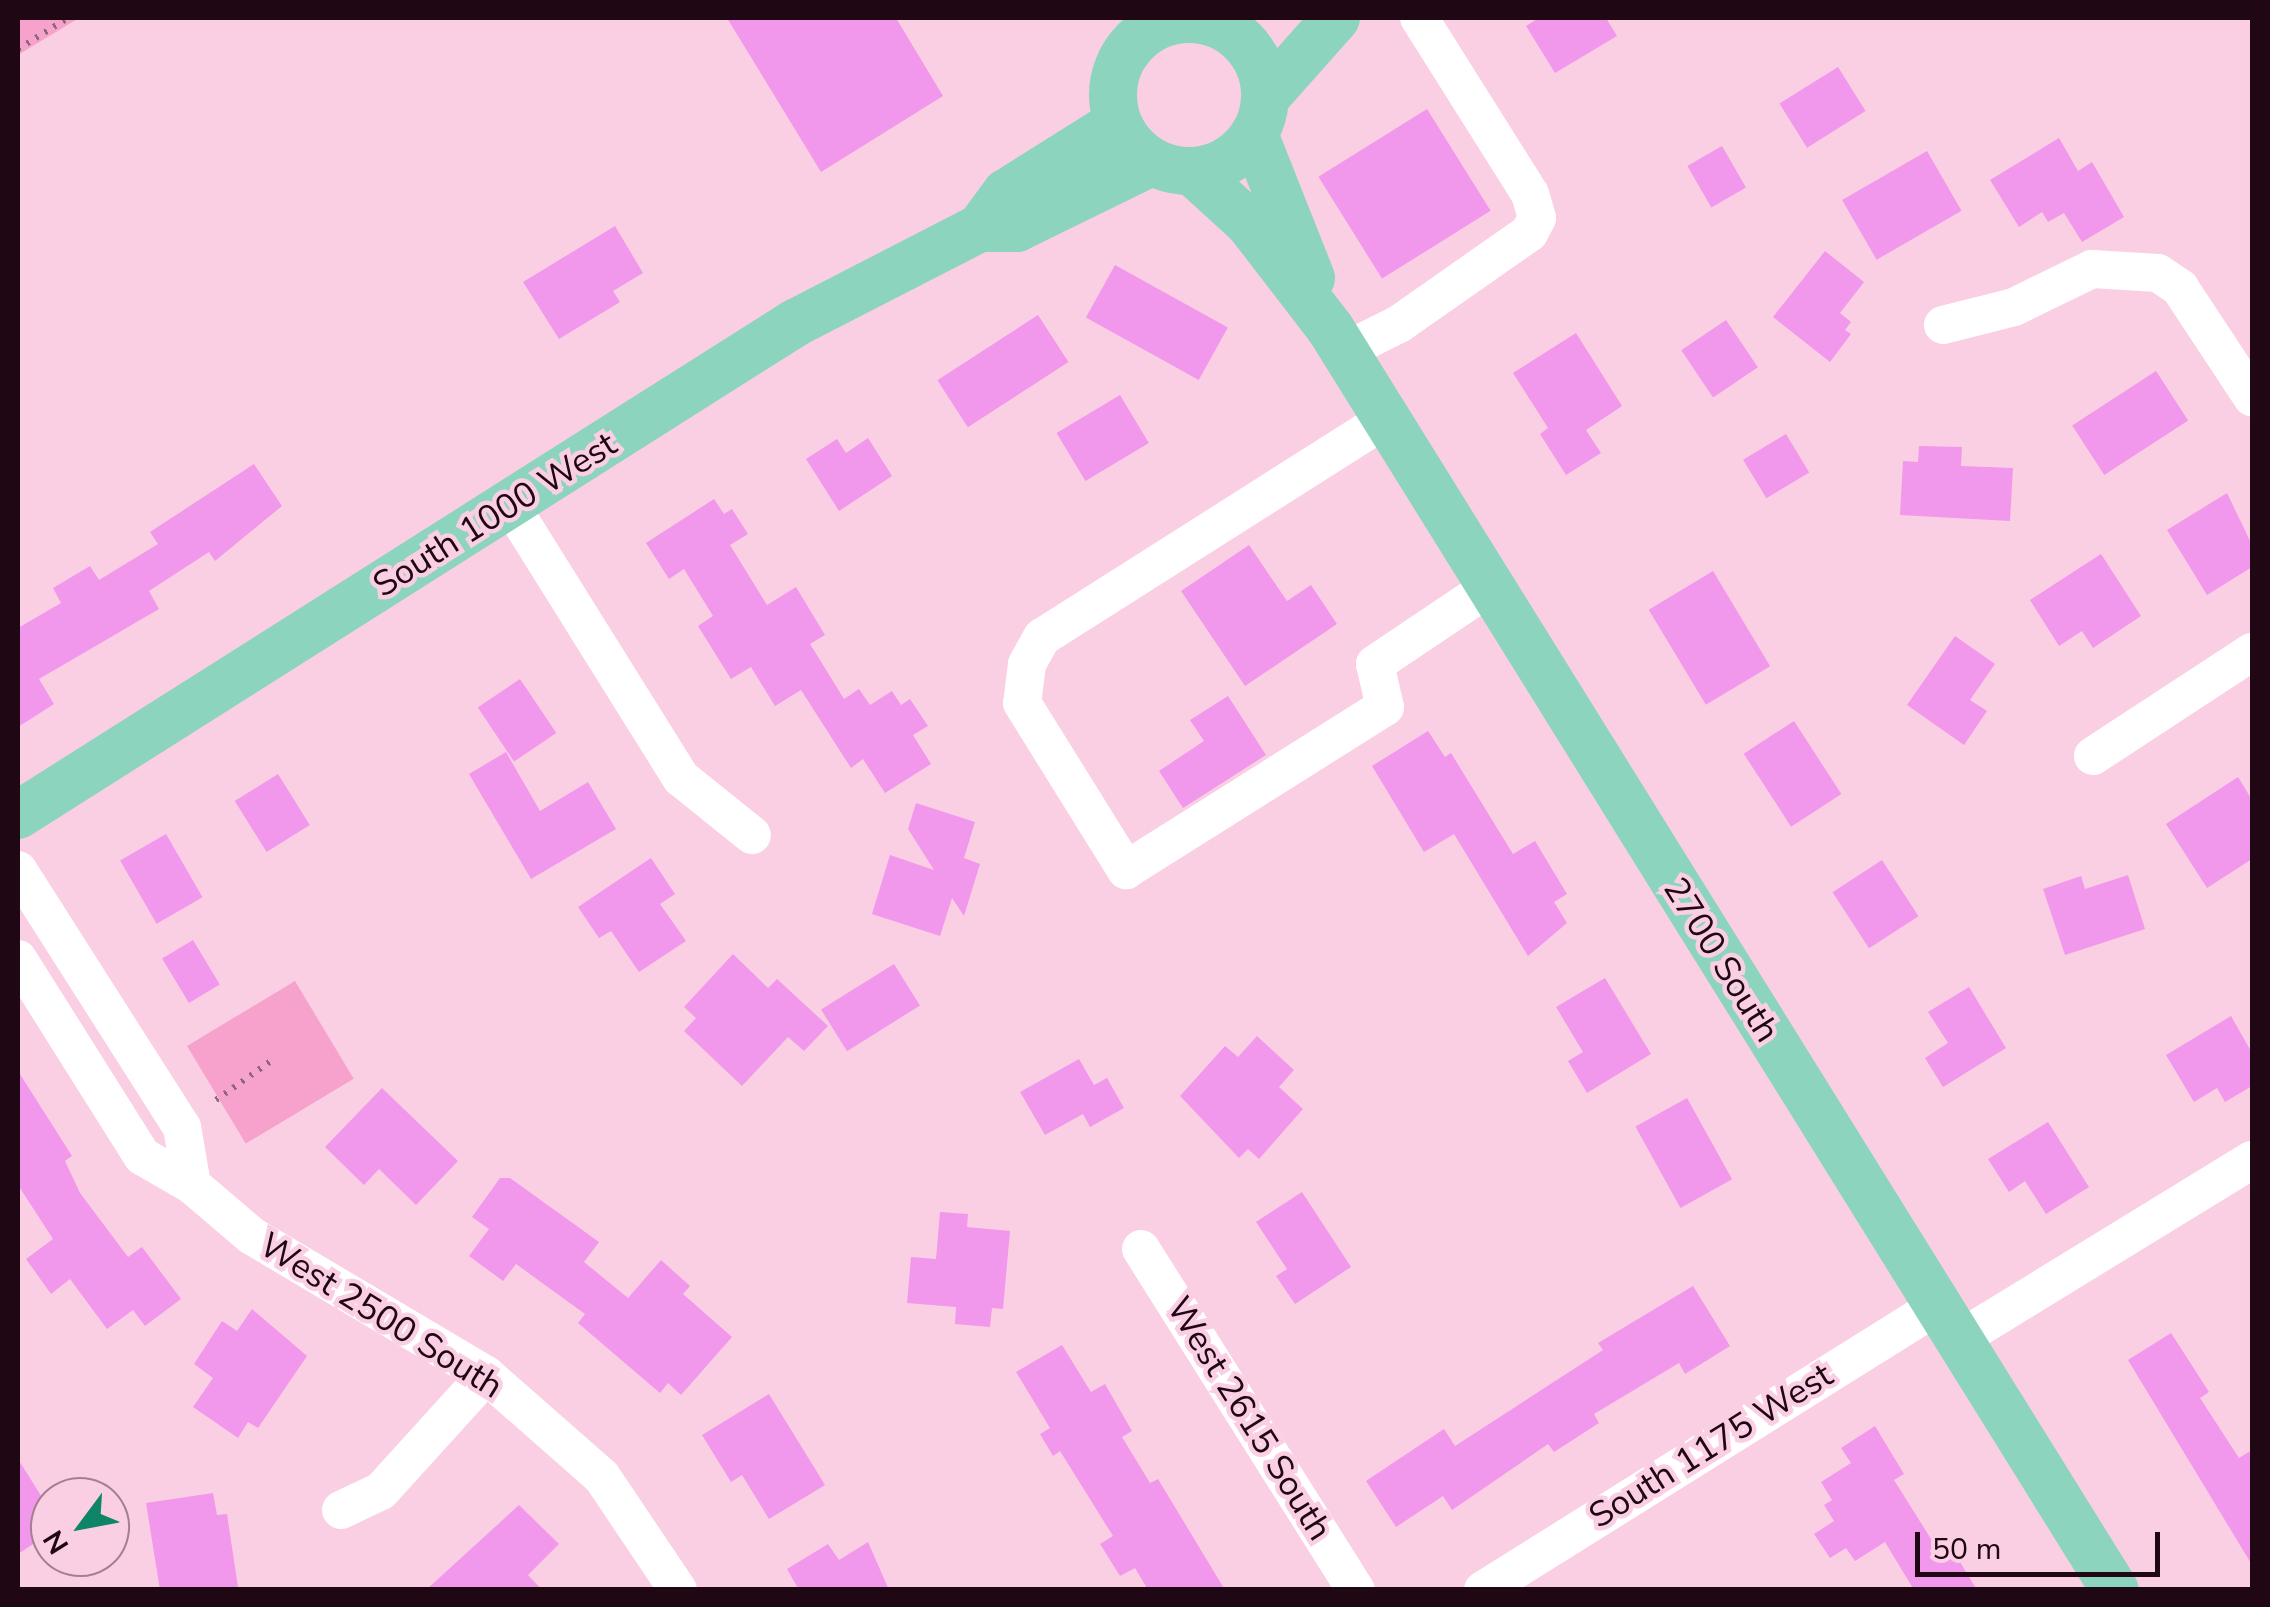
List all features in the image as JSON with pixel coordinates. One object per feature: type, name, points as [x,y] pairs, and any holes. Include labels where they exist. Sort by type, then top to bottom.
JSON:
[{"type":"main road","points":[[1276,18],[1123,33],[1114,88],[1117,123],[1249,222],[1338,339]]},
{"type":"main road","points":[[1172,167],[1228,161],[1336,18]]},
{"type":"main road","points":[[1201,23],[1256,60],[1260,116],[1338,339]]},
{"type":"main road","name":"South 1000 West","points":[[18,815],[794,324],[980,228],[1006,192],[1117,123]]},
{"type":"main road","name":"South 1000 West","points":[[980,228],[1017,228],[1172,167]]},
{"type":"main road","name":"2700 South","points":[[1338,339],[1488,588],[2115,1590]]},
{"type":"street","points":[[1338,339],[1399,324],[1529,233],[1537,218],[1530,194],[1419,18]]},
{"type":"street","points":[[1943,324],[2014,307],[2092,270],[2158,273],[2180,288],[2252,397]]},
{"type":"street","points":[[1386,419],[1042,637],[1027,664],[1022,703],[1126,870],[1384,706],[1375,664],[1488,588]]},
{"type":"street","points":[[511,506],[682,778],[752,835]]},
{"type":"street","points":[[2093,756],[2252,652]]},
{"type":"street","points":[[18,870],[182,1127],[192,1185]]},
{"type":"street","name":"West 2500 South","points":[[18,960],[142,1156],[192,1185],[252,1236],[486,1375],[602,1477],[678,1590]]},
{"type":"street","name":"South 1175 West","points":[[1483,1590],[1948,1322],[2252,1160]]},
{"type":"street","name":"West 2615 South","points":[[1141,1249],[1356,1590]]},
{"type":"street","points":[[341,1510],[382,1491],[486,1375]]},
{"type":"path","points":[[18,49],[68,18]]},
{"type":"path","points":[[216,1100],[275,1058]]},
{"type":"shaded area","points":[[18,18],[79,18],[18,55]]},
{"type":"shaded area","points":[[295,981],[354,1079],[246,1144],[187,1046]]},
{"type":"building","points":[[727,18],[896,18],[943,96],[821,172]]},
{"type":"building","points":[[1539,18],[1606,18],[1617,36],[1555,73],[1526,26]]},
{"type":"building","points":[[1838,67],[1866,111],[1807,148],[1779,104]]},
{"type":"building","points":[[1427,109],[1491,211],[1382,279],[1318,177]]},
{"type":"building","points":[[2059,138],[2078,171],[2092,162],[2124,217],[2082,242],[2064,213],[2048,222],[2042,212],[2019,227],[1990,180]]},
{"type":"building","points":[[1722,146],[1746,188],[1711,208],[1687,166]]},
{"type":"building","points":[[1927,151],[1962,211],[1877,260],[1842,200]]},
{"type":"building","points":[[615,226],[643,273],[613,291],[620,302],[559,339],[523,282]]},
{"type":"building","points":[[1825,251],[1864,282],[1840,313],[1851,322],[1845,330],[1851,334],[1830,362],[1773,317]]},
{"type":"building","points":[[1115,265],[1228,328],[1199,380],[1086,317]]},
{"type":"building","points":[[1038,315],[1068,362],[968,427],[937,380]]},
{"type":"building","points":[[1726,320],[1758,367],[1713,397],[1681,350]]},
{"type":"building","points":[[1576,333],[1622,406],[1586,430],[1601,453],[1566,475],[1540,434],[1548,428],[1513,373]]},
{"type":"building","points":[[2156,371],[2188,420],[2104,475],[2072,425]]},
{"type":"building","points":[[1120,395],[1149,443],[1085,481],[1057,433]]},
{"type":"building","points":[[1786,434],[1809,473],[1766,498],[1743,460]]},
{"type":"building","points":[[868,438],[892,476],[839,511],[806,459],[837,439],[846,453]]},
{"type":"building","points":[[1919,446],[1962,447],[1961,466],[2013,468],[2010,521],[1900,515],[1903,461],[1918,462]]},
{"type":"building","points":[[254,464],[282,506],[215,561],[209,552],[149,591],[159,609],[39,679],[54,704],[18,727],[18,628],[61,603],[53,588],[90,566],[99,580],[158,544],[150,532]]},
{"type":"building","points":[[2227,493],[2252,545],[2252,567],[2207,595],[2167,530]]},
{"type":"building","points":[[714,499],[724,514],[732,509],[748,534],[730,545],[767,605],[796,587],[825,635],[810,644],[844,699],[859,689],[870,705],[892,691],[901,705],[910,699],[928,726],[913,735],[931,764],[885,793],[863,759],[851,768],[801,690],[775,706],[751,667],[731,679],[698,626],[713,616],[684,569],[669,579],[646,543]]},
{"type":"building","points":[[1249,545],[1287,601],[1311,585],[1337,624],[1245,686],[1181,591]]},
{"type":"building","points":[[2101,554],[2141,616],[2093,648],[2082,631],[2059,646],[2030,600]]},
{"type":"building","points":[[1713,571],[1770,666],[1706,705],[1649,610]]},
{"type":"building","points":[[1955,636],[1995,664],[1970,700],[1987,711],[1964,745],[1907,705]]},
{"type":"building","points":[[520,679],[556,733],[514,761],[478,708]]},
{"type":"building","points":[[1228,696],[1266,755],[1183,808],[1159,771],[1204,741],[1190,720]]},
{"type":"building","points":[[1794,721],[1841,794],[1791,827],[1744,754]]},
{"type":"building","points":[[1428,731],[1445,757],[1451,753],[1513,854],[1535,841],[1567,894],[1554,902],[1567,923],[1528,956],[1454,834],[1424,852],[1372,766]]},
{"type":"building","points":[[506,752],[540,811],[588,782],[616,829],[531,879],[469,774]]},
{"type":"building","points":[[278,774],[310,825],[267,852],[235,801]]},
{"type":"building","points":[[2238,777],[2252,800],[2252,859],[2207,888],[2166,824]]},
{"type":"building","points":[[916,803],[975,822],[964,858],[980,864],[964,916],[952,898],[940,936],[872,914],[890,855],[934,870],[908,829]]},
{"type":"building","points":[[166,834],[202,897],[157,924],[120,860]]},
{"type":"building","points":[[651,858],[675,894],[660,904],[686,941],[639,972],[611,931],[599,938],[578,907]]},
{"type":"building","points":[[1882,860],[1918,916],[1869,948],[1833,892]]},
{"type":"building","points":[[2128,875],[2145,929],[2065,955],[2043,889],[2081,876],[2085,889]]},
{"type":"building","points":[[193,940],[220,985],[189,1003],[162,959]]},
{"type":"building","points":[[733,954],[768,988],[777,979],[828,1026],[804,1051],[788,1037],[742,1086],[684,1031],[696,1018],[684,1007]]},
{"type":"building","points":[[894,964],[920,1006],[847,1051],[821,1010]]},
{"type":"building","points":[[1605,978],[1651,1054],[1587,1093],[1568,1061],[1583,1052],[1556,1007]]},
{"type":"building","points":[[1969,987],[2006,1048],[1943,1087],[1925,1058],[1948,1043],[1928,1012]]},
{"type":"building","points":[[2231,1016],[2252,1053],[2252,1086],[2225,1102],[2217,1088],[2194,1102],[2166,1055]]},
{"type":"building","points":[[1257,1036],[1294,1070],[1279,1087],[1303,1109],[1259,1159],[1248,1149],[1239,1158],[1180,1096],[1225,1046],[1238,1057]]},
{"type":"building","points":[[1079,1059],[1094,1085],[1107,1078],[1124,1108],[1090,1127],[1083,1114],[1045,1135],[1020,1092]]},
{"type":"building","points":[[18,1071],[72,1156],[65,1161],[80,1193],[128,1257],[142,1247],[181,1299],[145,1326],[133,1310],[107,1329],[70,1279],[51,1294],[26,1259],[53,1239],[18,1185]]},
{"type":"building","points":[[382,1088],[458,1161],[416,1205],[379,1169],[364,1185],[325,1147]]},
{"type":"building","points":[[1687,1098],[1732,1179],[1680,1208],[1635,1127]]},
{"type":"building","points":[[2048,1122],[2089,1187],[2046,1214],[2025,1181],[2009,1192],[1988,1159]]},
{"type":"building","points":[[500,1178],[510,1178],[599,1242],[584,1262],[628,1298],[661,1260],[690,1286],[683,1294],[732,1337],[681,1395],[668,1383],[660,1393],[578,1323],[585,1314],[516,1264],[503,1281],[469,1256],[489,1229],[472,1217]]},
{"type":"building","points":[[1302,1192],[1351,1267],[1295,1304],[1276,1276],[1287,1269],[1256,1222]]},
{"type":"building","points":[[940,1212],[968,1214],[967,1227],[1010,1231],[1003,1309],[992,1308],[990,1327],[955,1324],[956,1307],[907,1303],[911,1257],[936,1259]]},
{"type":"building","points":[[1693,1286],[1730,1346],[1685,1374],[1679,1363],[1594,1414],[1599,1423],[1554,1452],[1548,1444],[1452,1510],[1443,1496],[1396,1527],[1366,1481],[1444,1429],[1455,1446],[1603,1350],[1598,1343]]},
{"type":"building","points":[[252,1309],[307,1356],[258,1428],[248,1422],[238,1438],[193,1407],[213,1378],[194,1364],[222,1321],[237,1331]]},
{"type":"building","points":[[2171,1333],[2209,1392],[2200,1398],[2239,1458],[2252,1450],[2252,1565],[2128,1360]]},
{"type":"building","points":[[1062,1345],[1091,1392],[1105,1384],[1132,1431],[1122,1437],[1150,1483],[1158,1479],[1225,1590],[1148,1590],[1135,1568],[1120,1576],[1100,1544],[1113,1536],[1060,1451],[1053,1456],[1040,1434],[1050,1428],[1016,1372]]},
{"type":"building","points":[[769,1394],[825,1485],[769,1519],[742,1475],[731,1482],[702,1435]]},
{"type":"building","points":[[1875,1426],[1904,1474],[1894,1480],[1943,1558],[1954,1552],[1977,1590],[1914,1590],[1885,1542],[1855,1561],[1846,1548],[1830,1558],[1814,1534],[1834,1521],[1824,1505],[1832,1500],[1821,1482],[1851,1463],[1841,1448]]},
{"type":"building","points":[[18,1459],[30,1478],[30,1546],[18,1554]]},
{"type":"building","points":[[213,1493],[217,1515],[227,1514],[238,1587],[160,1590],[146,1503]]},
{"type":"building","points":[[519,1505],[559,1544],[528,1575],[542,1590],[426,1590]]},
{"type":"building","points":[[868,1542],[889,1590],[799,1590],[787,1569],[828,1544],[839,1560]]}]
